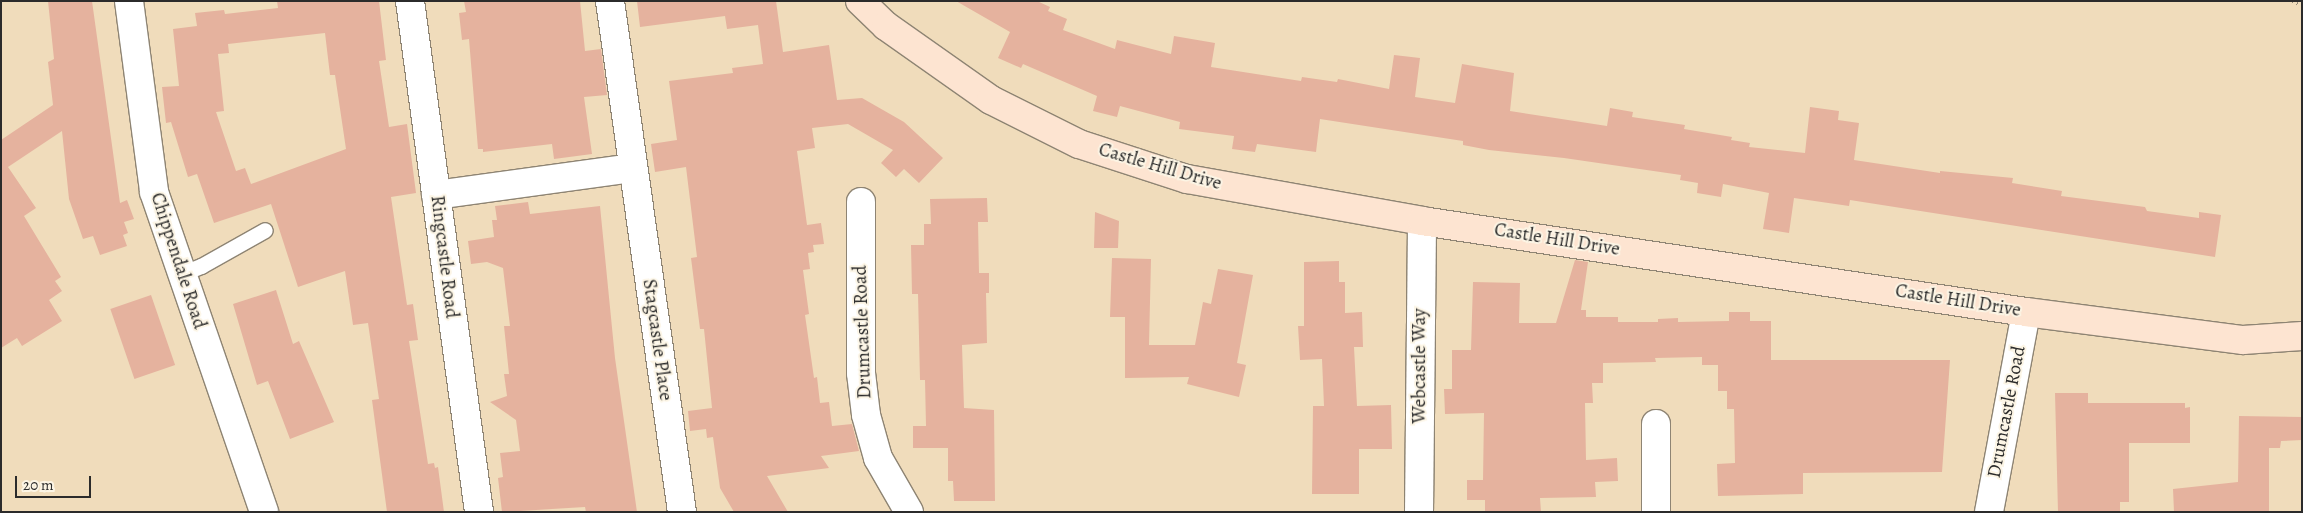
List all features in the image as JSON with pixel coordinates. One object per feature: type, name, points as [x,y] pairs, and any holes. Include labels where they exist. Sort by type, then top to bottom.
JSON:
[{"type":"street","name":"Chippendale Road","points":[[129,1],[154,192],[264,512]]},
{"type":"street","name":"Ringcastle Road","points":[[410,1],[479,512]]},
{"type":"street","name":"Stagcastle Place","points":[[610,1],[632,168],[682,512]]},
{"type":"street","name":"Castle Hill Drive","points":[[860,1],[886,26],[991,100],[1079,144],[1187,179],[1422,221],[2026,312],[2243,340],[2302,336]]},
{"type":"street","points":[[436,195],[632,168]]},
{"type":"street","name":"Drumcastle Road","points":[[861,202],[861,373],[866,415],[878,458],[909,512]]},
{"type":"street","name":"Webcastle Way","points":[[1419,512],[1422,221]]},
{"type":"street","name":"Drumcastle Road","points":[[1988,512],[2026,312]]},
{"type":"street","points":[[1656,424],[1656,512]]},
{"type":"lane","points":[[181,274],[201,266],[265,230]]},
{"type":"path","points":[[2292,1],[2302,5]]},
{"type":"building","points":[[48,1],[92,1],[120,203],[127,200],[134,219],[124,222],[128,233],[123,235],[127,246],[100,255],[93,236],[83,239],[69,199],[62,131],[8,167],[36,208],[24,216],[61,277],[55,281],[62,291],[49,300],[62,321],[22,346],[17,338],[1,348],[1,140],[53,105],[48,62],[54,59]]},
{"type":"building","points":[[277,1],[379,1],[386,60],[379,61],[389,127],[407,124],[416,193],[391,197],[407,305],[413,304],[418,340],[409,341],[428,464],[434,463],[435,468],[438,467],[444,512],[387,512],[372,400],[379,399],[368,323],[353,325],[345,271],[298,287],[271,204],[214,223],[197,174],[188,177],[171,122],[166,123],[162,87],[179,86],[173,29],[197,26],[195,13],[224,10],[225,14],[278,8]],"holes":[[[325,33],[330,75],[335,75],[346,149],[251,184],[245,168],[236,171],[216,112],[224,111],[218,54],[229,53],[228,44]]]},
{"type":"building","points":[[464,1],[580,1],[585,51],[601,49],[607,95],[584,97],[592,154],[554,159],[552,144],[483,152],[483,149],[478,149],[469,39],[462,40],[459,13],[466,12]]},
{"type":"building","points":[[637,1],[776,1],[783,52],[829,45],[837,100],[862,98],[904,122],[943,158],[919,183],[904,169],[896,177],[881,163],[893,150],[848,124],[812,128],[815,148],[797,151],[807,225],[821,223],[824,244],[813,245],[814,252],[808,253],[810,269],[803,270],[809,314],[805,315],[814,378],[817,377],[820,403],[829,402],[832,426],[852,424],[859,451],[821,456],[829,468],[767,476],[788,512],[734,512],[720,488],[713,437],[707,438],[706,429],[690,431],[688,411],[712,408],[704,329],[700,329],[691,258],[697,257],[686,167],[655,172],[651,144],[677,140],[669,81],[733,73],[732,68],[763,64],[758,25],[727,29],[725,16],[640,27]]},
{"type":"building","points":[[956,1],[1037,1],[1050,7],[1048,11],[1067,19],[1063,30],[1115,49],[1117,40],[1171,54],[1174,36],[1215,43],[1211,67],[1301,81],[1302,77],[1337,82],[1338,79],[1389,89],[1394,55],[1420,58],[1415,97],[1455,103],[1462,64],[1514,73],[1510,111],[1607,126],[1610,108],[1633,112],[1632,117],[1685,125],[1684,129],[1732,137],[1731,140],[1750,143],[1749,147],[1805,153],[1810,107],[1839,111],[1838,120],[1859,123],[1854,160],[1940,173],[1940,171],[2013,178],[2012,183],[2062,191],[2061,196],[2145,207],[2147,211],[2199,218],[2199,212],[2221,215],[2215,257],[1850,200],[1849,206],[1794,198],[1789,233],[1763,229],[1769,193],[1723,184],[1721,197],[1697,193],[1698,183],[1680,180],[1681,175],[1564,158],[1489,150],[1463,145],[1463,141],[1320,119],[1316,152],[1257,144],[1255,152],[1232,149],[1234,136],[1179,129],[1180,122],[1120,106],[1117,117],[1093,111],[1097,96],[1023,64],[1021,68],[998,58],[1010,32]]},
{"type":"building","points":[[987,198],[988,222],[978,222],[979,273],[989,273],[989,293],[986,293],[987,343],[962,345],[964,408],[994,410],[995,501],[954,501],[953,481],[948,481],[948,448],[913,448],[913,426],[926,426],[925,380],[920,380],[918,294],[912,294],[911,245],[924,245],[924,224],[931,224],[930,199]]},
{"type":"building","points":[[528,202],[530,214],[600,206],[615,358],[637,512],[586,512],[585,507],[502,512],[498,478],[503,477],[500,453],[520,451],[516,420],[490,402],[507,396],[504,374],[509,374],[504,326],[510,326],[503,268],[487,262],[471,264],[468,241],[494,237],[492,220],[497,220],[495,206]]},
{"type":"building","points":[[1095,212],[1119,221],[1118,248],[1094,248]]},
{"type":"building","points":[[1112,258],[1151,259],[1149,345],[1195,345],[1203,302],[1211,304],[1218,269],[1253,275],[1237,363],[1246,365],[1239,397],[1187,384],[1189,377],[1125,378],[1125,317],[1110,317]]},
{"type":"building","points":[[1575,260],[1588,262],[1581,310],[1586,310],[1586,317],[1618,317],[1618,322],[1658,322],[1658,319],[1678,318],[1678,322],[1729,321],[1729,312],[1750,312],[1750,321],[1771,321],[1771,360],[1950,360],[1942,472],[1803,473],[1803,494],[1718,496],[1717,464],[1735,463],[1734,409],[1727,409],[1727,391],[1718,391],[1718,365],[1702,365],[1702,357],[1655,358],[1656,362],[1603,363],[1603,383],[1592,383],[1593,403],[1585,403],[1586,460],[1617,458],[1618,481],[1595,482],[1596,497],[1540,498],[1541,512],[1485,512],[1485,500],[1467,500],[1467,480],[1483,480],[1484,413],[1445,414],[1444,389],[1452,389],[1452,350],[1471,350],[1473,282],[1520,283],[1519,323],[1556,323]]},
{"type":"building","points":[[1339,261],[1339,282],[1345,282],[1345,313],[1362,312],[1363,347],[1354,347],[1357,406],[1391,405],[1392,449],[1359,449],[1359,494],[1312,494],[1313,406],[1324,406],[1322,359],[1300,360],[1298,326],[1304,326],[1304,262]]},
{"type":"building","points":[[276,290],[293,344],[299,341],[334,422],[290,439],[268,381],[257,385],[233,304]]},
{"type":"building","points":[[151,295],[175,365],[134,379],[110,309]]},
{"type":"building","points":[[2055,393],[2088,393],[2088,403],[2185,403],[2185,408],[2190,407],[2190,443],[2129,443],[2129,502],[2120,502],[2120,512],[2058,512]]},
{"type":"building","points":[[2239,416],[2302,417],[2302,440],[2281,441],[2280,448],[2269,448],[2269,512],[2174,512],[2173,489],[2238,482]]}]
